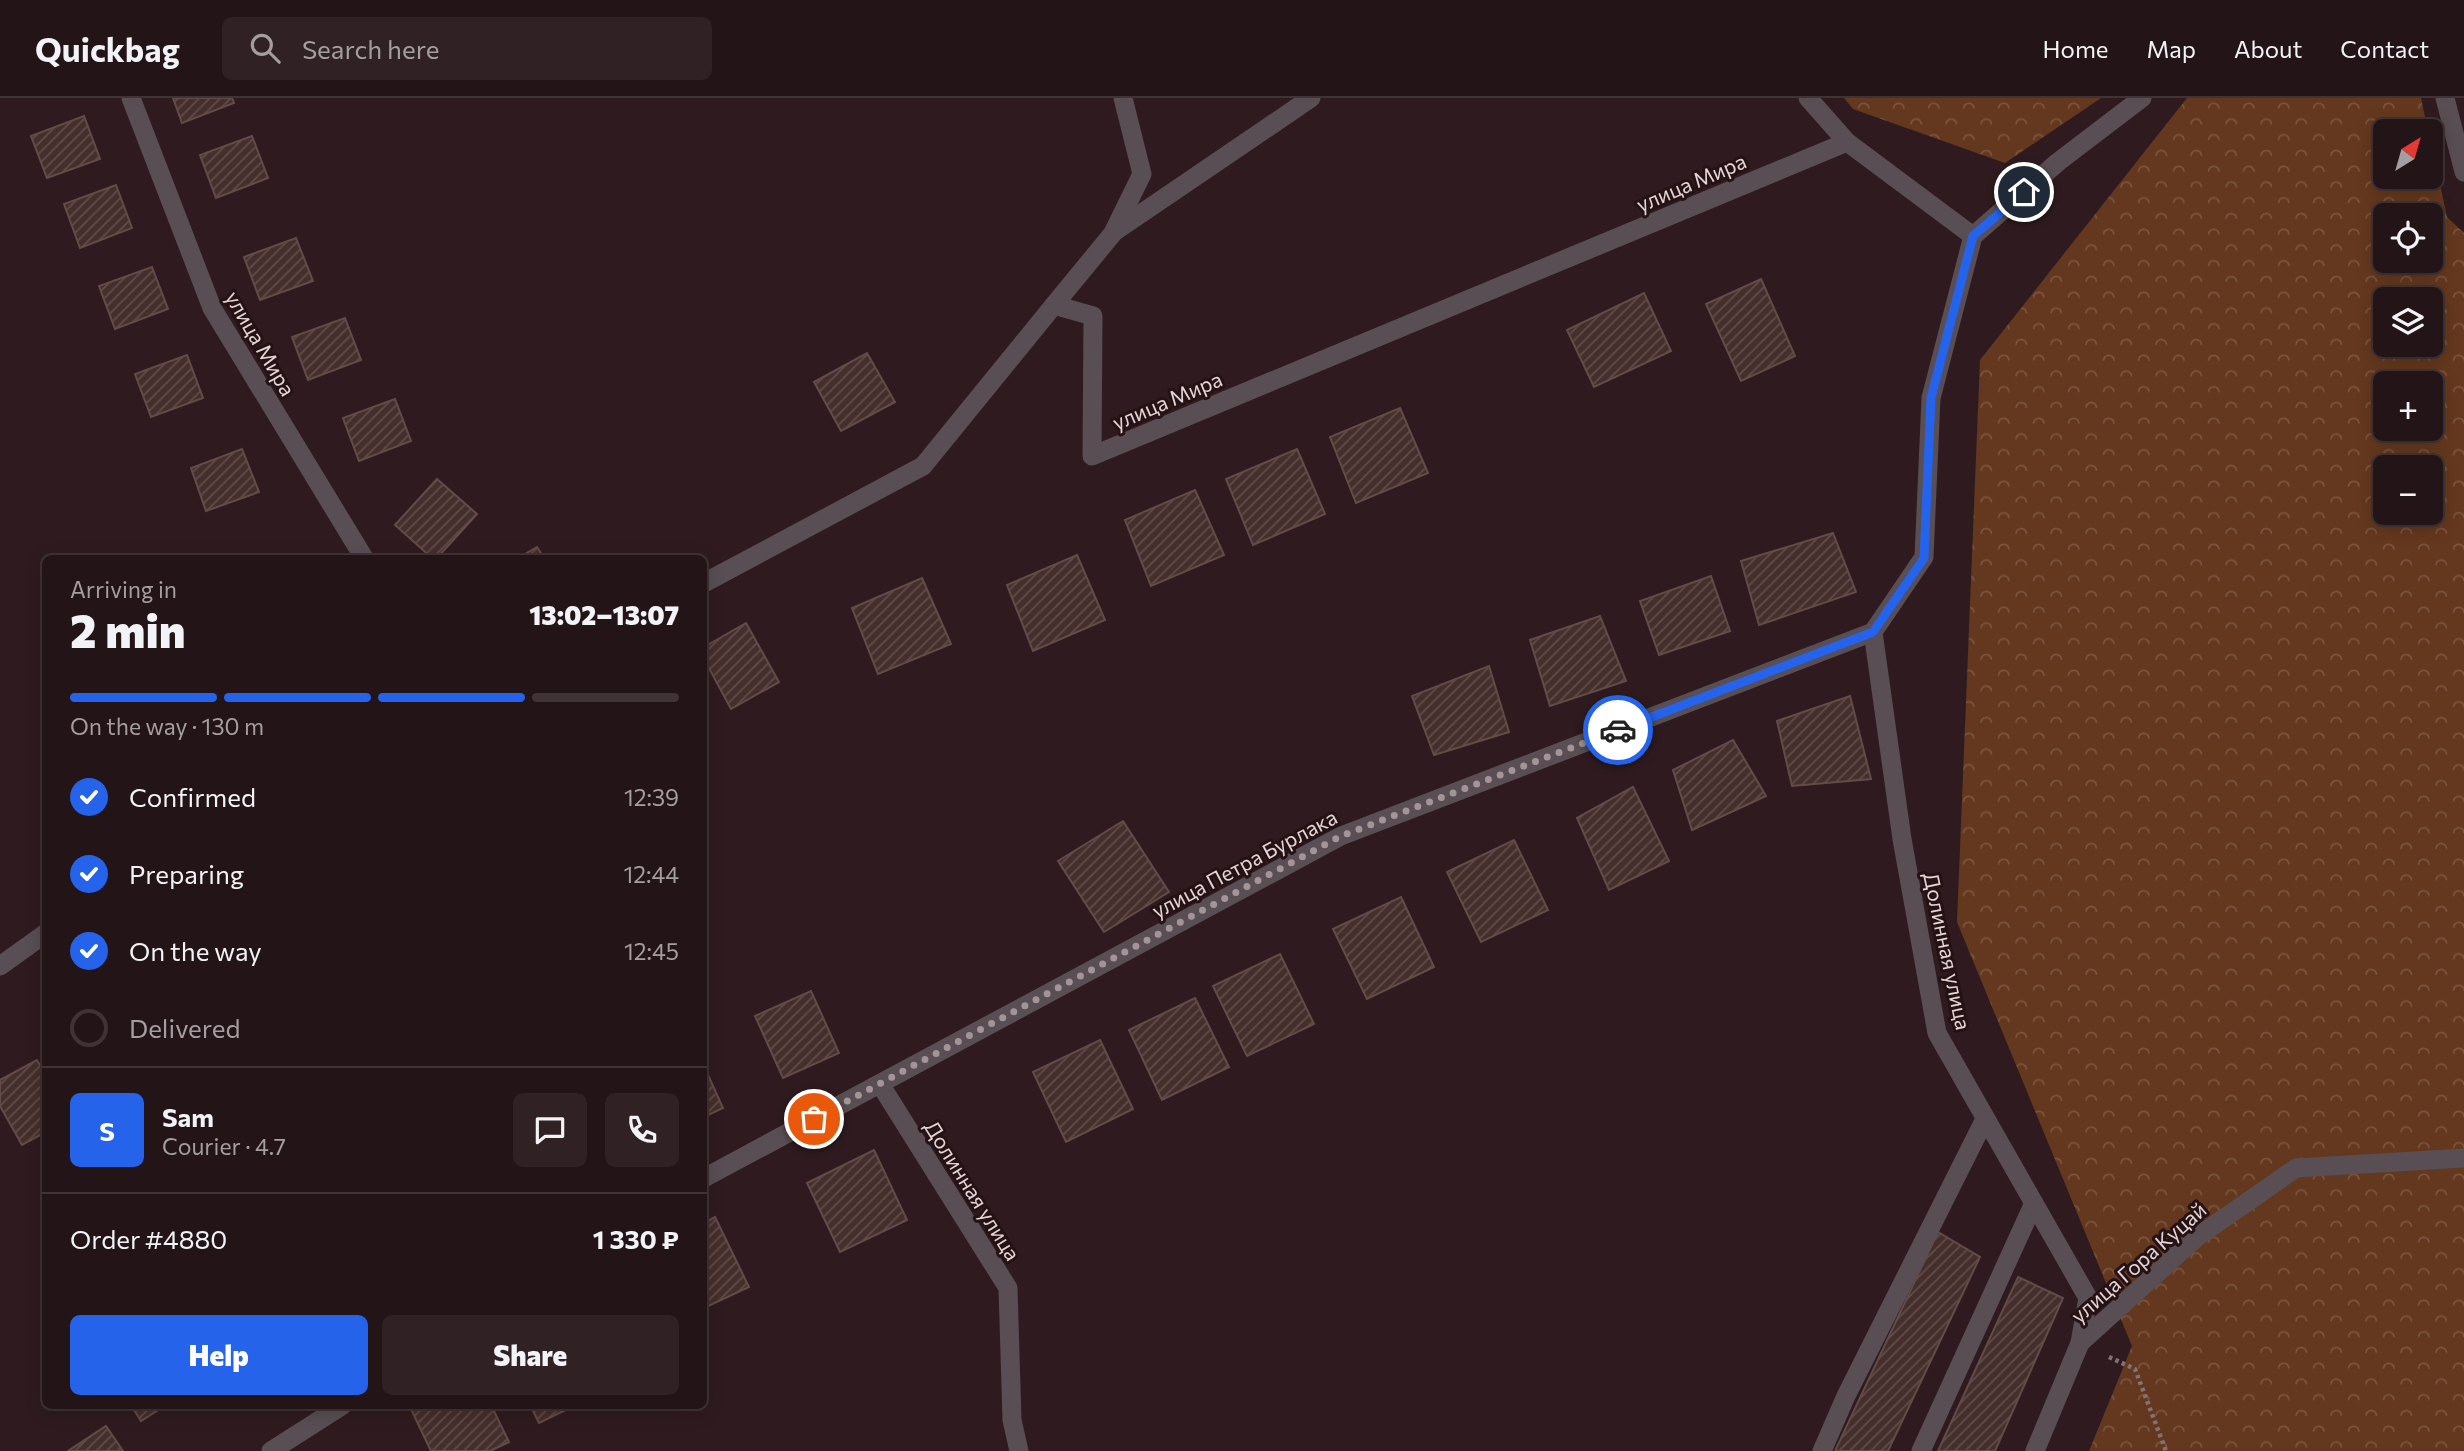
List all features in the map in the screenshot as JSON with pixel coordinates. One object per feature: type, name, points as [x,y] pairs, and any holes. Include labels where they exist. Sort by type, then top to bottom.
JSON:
[{"type":"street","name":"улица Мира","points":[[131,98],[212,308],[362,555]]},
{"type":"street","points":[[707,581],[923,466],[1114,232],[1142,174],[1122,98]]},
{"type":"street","points":[[1114,232],[1311,98]]},
{"type":"street","points":[[1808,98],[1847,142],[1973,236]]},
{"type":"street","points":[[1873,632],[1924,558],[1931,398],[1973,236],[2058,162],[2142,98]]},
{"type":"street","points":[[2445,98],[2464,172]]},
{"type":"street","name":"улица Мира","points":[[1054,305],[1093,316],[1092,456],[1847,142]]},
{"type":"street","name":"улица Петра Бурлака","points":[[707,1176],[1341,836],[1873,632]]},
{"type":"street","name":"Долинная улица","points":[[1873,632],[1902,839],[1937,1033],[2088,1298],[2080,1343],[2035,1451]]},
{"type":"street","points":[[0,966],[42,936]]},
{"type":"street","name":"Долинная улица","points":[[880,1084],[1008,1288],[1012,1420],[1019,1451]]},
{"type":"street","points":[[1822,1451],[1846,1396],[1986,1119]]},
{"type":"street","name":"улица Гора Куцай","points":[[2080,1343],[2197,1237],[2296,1168],[2464,1158]]},
{"type":"street","points":[[1922,1451],[2034,1203]]},
{"type":"street","points":[[271,1451],[337,1409]]},
{"type":"path","points":[[2080,1343],[2135,1369],[2166,1451]]},
{"type":"green space","points":[[1844,98],[2101,98],[2005,163],[1853,109]]},
{"type":"green space","points":[[2187,98],[2421,98],[2425,119],[2373,119],[2373,189],[2441,189],[2447,217],[2464,233],[2464,1451],[2089,1451],[2132,1346],[1957,922],[1980,360]]},
{"type":"building","points":[[173,98],[232,98],[234,103],[182,123]]},
{"type":"building","points":[[84,116],[100,159],[47,178],[31,136]]},
{"type":"building","points":[[252,136],[268,178],[216,198],[200,155]]},
{"type":"building","points":[[116,185],[132,228],[80,248],[64,204]]},
{"type":"building","points":[[296,238],[313,281],[260,300],[244,257]]},
{"type":"building","points":[[152,267],[168,309],[115,329],[99,286]]},
{"type":"building","points":[[1761,279],[1795,356],[1741,381],[1706,304]]},
{"type":"building","points":[[1644,293],[1671,351],[1594,387],[1567,330]]},
{"type":"building","points":[[345,318],[361,360],[308,380],[292,337]]},
{"type":"building","points":[[867,353],[895,402],[841,431],[814,382]]},
{"type":"building","points":[[187,355],[203,398],[151,417],[135,374]]},
{"type":"building","points":[[395,399],[411,441],[359,461],[343,418]]},
{"type":"building","points":[[1400,408],[1428,473],[1356,503],[1330,437]]},
{"type":"building","points":[[242,449],[259,492],[206,511],[191,468]]},
{"type":"building","points":[[1297,449],[1325,514],[1253,545],[1226,479]]},
{"type":"building","points":[[437,479],[477,514],[440,555],[429,555],[395,525]]},
{"type":"building","points":[[1195,490],[1224,555],[1151,586],[1125,520]]},
{"type":"building","points":[[1833,533],[1856,592],[1759,625],[1741,561]]},
{"type":"building","points":[[537,547],[542,555],[523,555]]},
{"type":"building","points":[[1077,555],[1105,620],[1033,651],[1007,585]]},
{"type":"building","points":[[1711,576],[1730,631],[1659,655],[1640,601]]},
{"type":"building","points":[[922,578],[951,644],[878,674],[852,608]]},
{"type":"building","points":[[1600,616],[1626,681],[1550,706],[1530,640]]},
{"type":"building","points":[[746,623],[779,682],[731,709],[707,665],[707,645]]},
{"type":"building","points":[[1489,666],[1509,732],[1434,755],[1412,696]]},
{"type":"building","points":[[1850,696],[1871,779],[1792,786],[1777,721]]},
{"type":"building","points":[[1733,740],[1766,796],[1692,830],[1673,770]]},
{"type":"building","points":[[1633,787],[1669,861],[1609,890],[1577,818]]},
{"type":"building","points":[[1123,821],[1169,892],[1104,932],[1058,861]]},
{"type":"building","points":[[1514,840],[1548,910],[1481,942],[1447,872]]},
{"type":"building","points":[[1401,897],[1434,967],[1367,999],[1333,929]]},
{"type":"building","points":[[1280,954],[1314,1024],[1247,1056],[1213,986]]},
{"type":"building","points":[[811,991],[839,1053],[783,1078],[755,1016]]},
{"type":"building","points":[[1195,998],[1229,1067],[1162,1100],[1129,1030]]},
{"type":"building","points":[[1100,1040],[1133,1109],[1066,1142],[1033,1072]]},
{"type":"building","points":[[37,1060],[42,1069],[42,1134],[22,1145],[0,1106],[0,1080]]},
{"type":"building","points":[[707,1073],[723,1108],[707,1116]]},
{"type":"building","points":[[874,1150],[907,1220],[840,1252],[807,1183]]},
{"type":"building","points":[[715,1217],[749,1287],[707,1307],[707,1221]]},
{"type":"building","points":[[1938,1232],[1980,1257],[1888,1451],[1835,1451]]},
{"type":"building","points":[[2018,1277],[2063,1298],[1995,1451],[1938,1451]]},
{"type":"building","points":[[134,1409],[160,1409],[141,1421]]},
{"type":"building","points":[[411,1409],[493,1409],[509,1442],[490,1451],[431,1451]]},
{"type":"building","points":[[532,1409],[568,1409],[539,1423]]},
{"type":"building","points":[[106,1426],[123,1451],[68,1451]]},
{"type":"way so far","points":[[814,1119],[1341,836],[1618,730]]},
{"type":"route","points":[[1618,730],[1873,632],[1924,558],[1931,398],[1973,236],[2024,192]]}]
